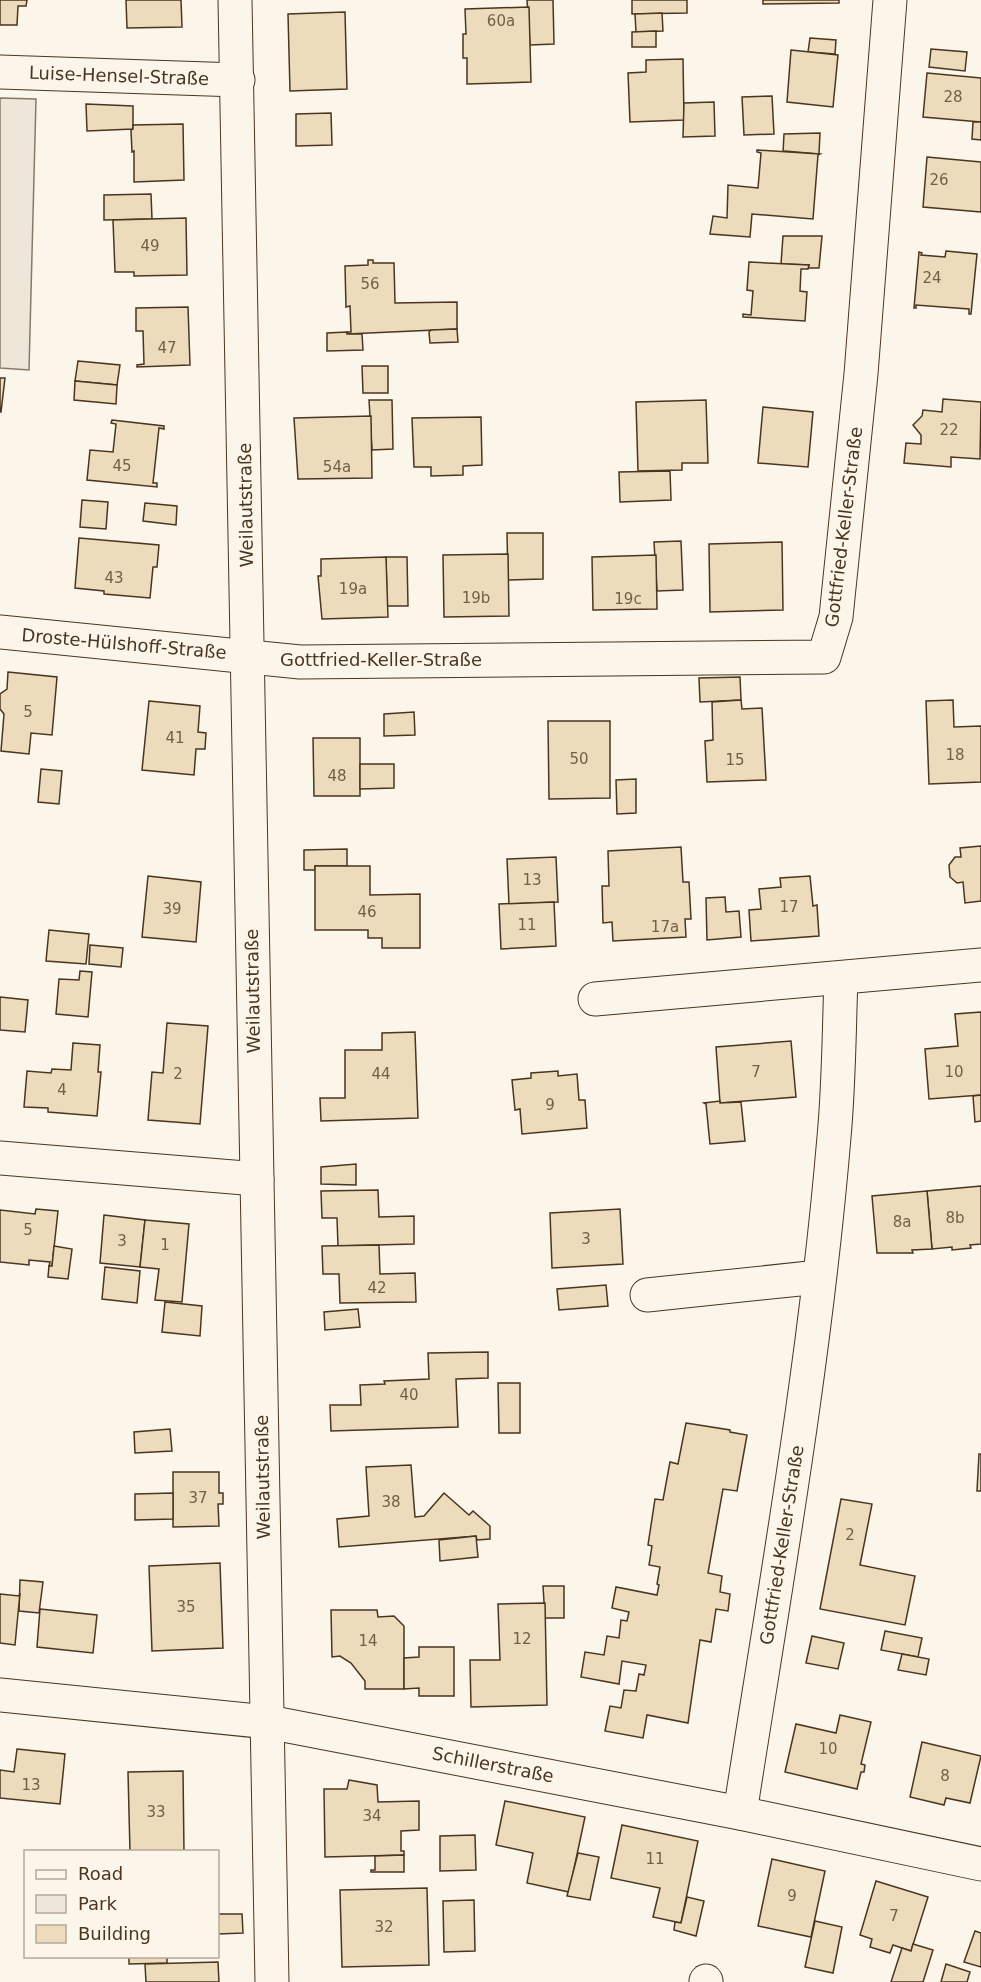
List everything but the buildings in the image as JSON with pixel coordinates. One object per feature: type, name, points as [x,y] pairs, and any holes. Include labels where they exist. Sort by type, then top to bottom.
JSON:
[{"type":"street","name":"Weilautstraße","points":[[235,0],[272,1982]]},
{"type":"street","name":"Gottfried-Keller-Straße","points":[[248,656],[300,662],[825,657],[836,617],[859,396],[891,0]]},
{"type":"street","name":"Luise-Hensel-Straße","points":[[0,72],[238,80]]},
{"type":"street","name":"Droste-Hülshoff-Straße","points":[[0,633],[248,656]]},
{"type":"street","points":[[595,999],[981,965]]},
{"type":"street","name":"Gottfried-Keller-Straße","points":[[740,1813],[796,1450],[819,1277],[834,1136],[841,978]]},
{"type":"street","points":[[0,1158],[256,1179]]},
{"type":"street","points":[[647,1295],[819,1277]]},
{"type":"street","name":"Schillerstraße","points":[[0,1695],[268,1722],[740,1813],[981,1864]]},
{"type":"green space","points":[[0,98],[36,99],[29,370],[0,368]]}]
